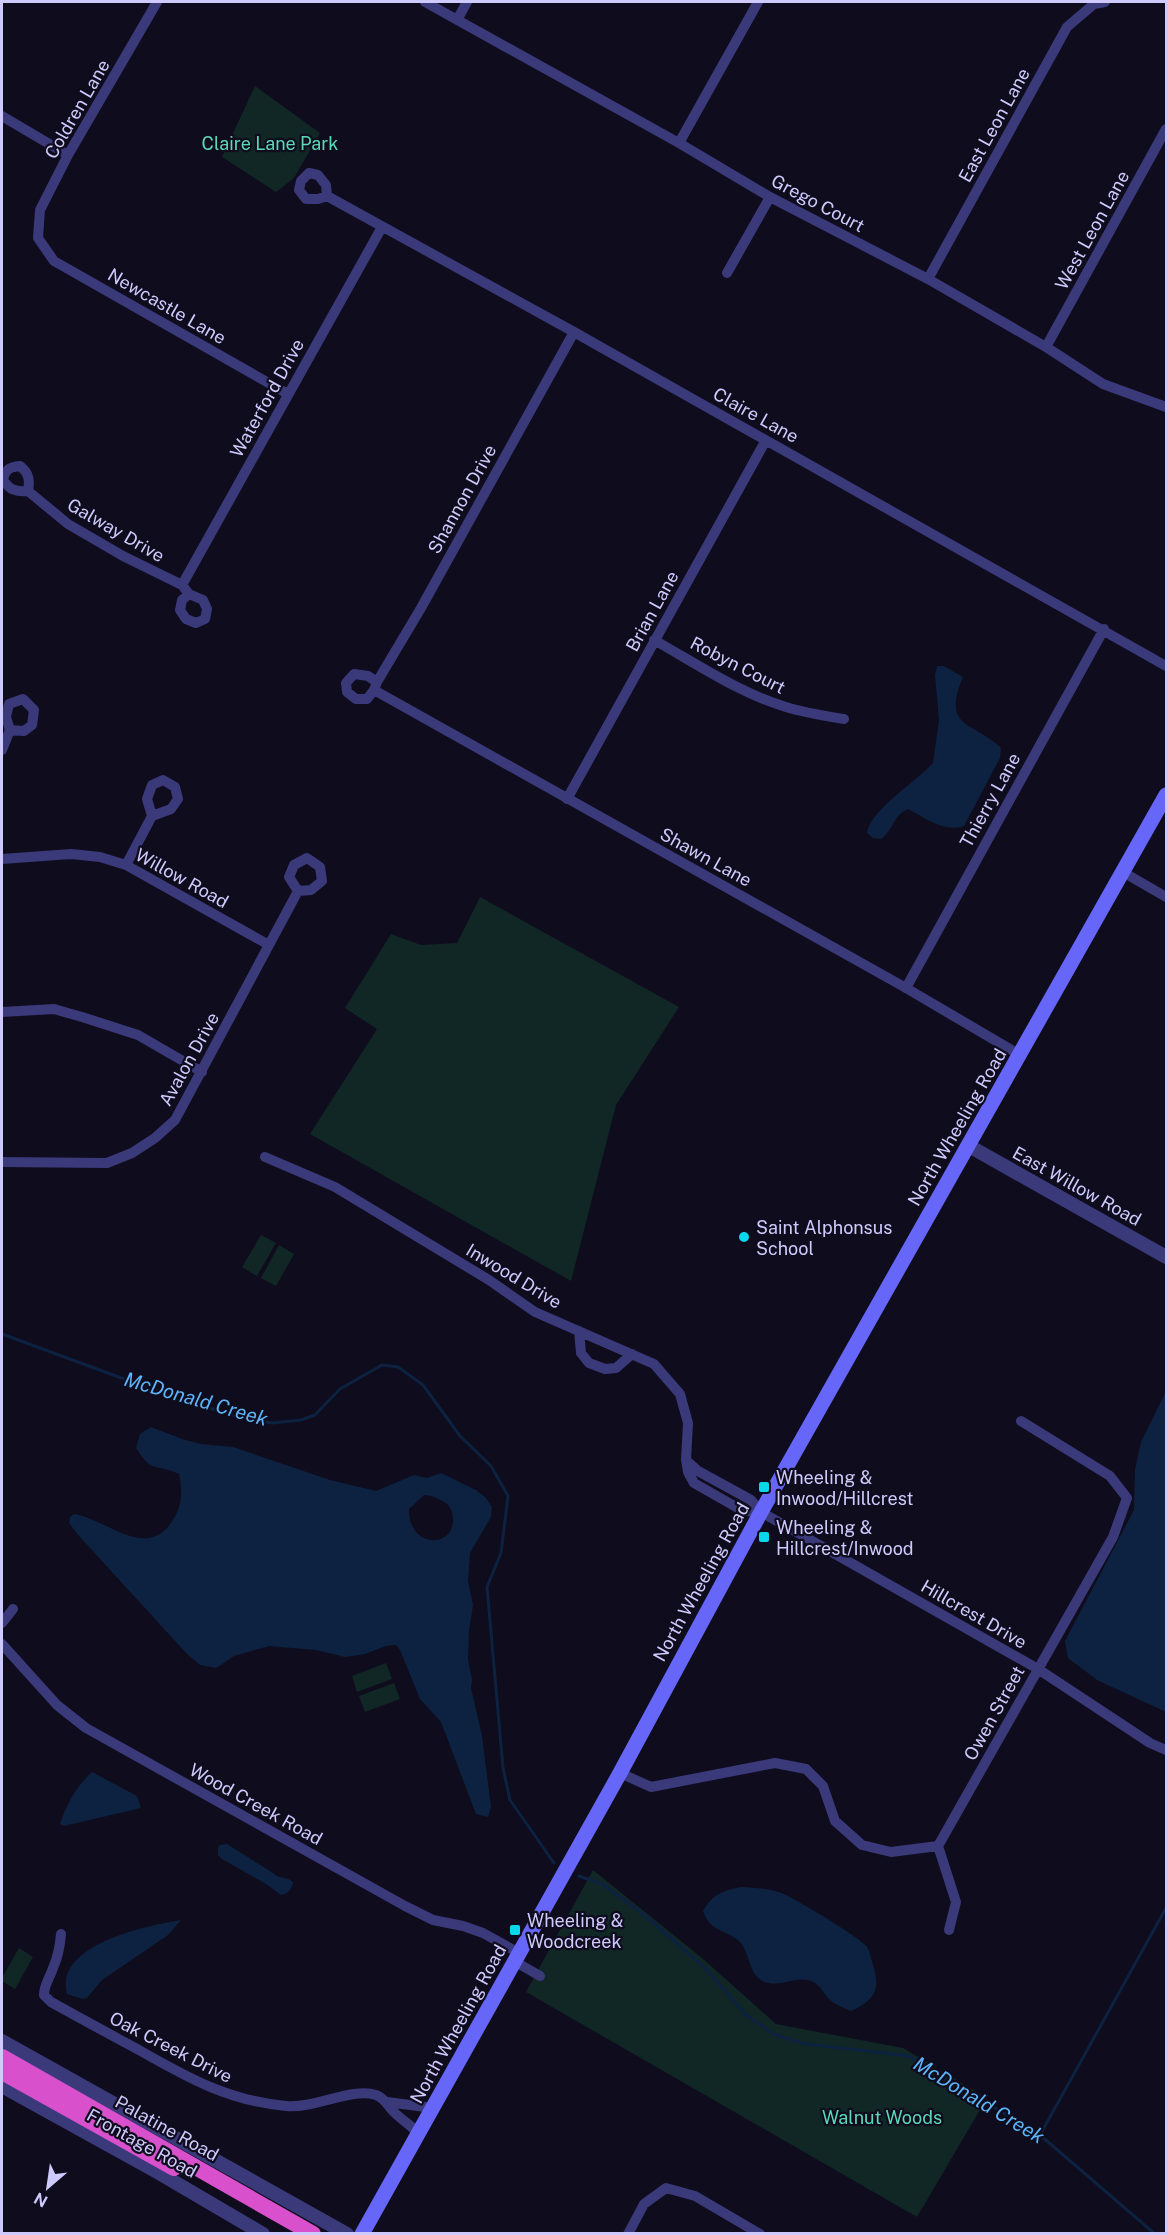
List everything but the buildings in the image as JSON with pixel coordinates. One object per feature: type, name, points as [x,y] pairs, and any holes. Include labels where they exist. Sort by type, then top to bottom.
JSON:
[{"type":"highway","name":"Palatine Road","points":[[2,2057],[313,2234]]},
{"type":"highway","name":"Palatine Road","points":[[2,2072],[291,2234]]},
{"type":"highway","points":[[2,2072],[92,2136]]},
{"type":"main road","name":"North Wheeling Road","points":[[362,2234],[621,1773],[761,1512],[1167,795]]},
{"type":"street","name":"Coldren Lane","points":[[38,238],[40,210],[68,155],[157,2]]},
{"type":"street","name":"Grego Court","points":[[425,2],[770,196],[928,279],[1046,347],[1103,384],[1167,407]]},
{"type":"street","points":[[457,20],[467,2]]},
{"type":"street","points":[[679,143],[758,2]]},
{"type":"street","name":"East Leon Lane","points":[[928,279],[1067,27],[1094,4],[1105,2]]},
{"type":"street","points":[[2,116],[68,155]]},
{"type":"street","name":"West Leon Lane","points":[[1046,347],[1167,129]]},
{"type":"street","name":"Claire Lane","points":[[327,196],[574,332],[1167,666]]},
{"type":"street","points":[[727,273],[770,196]]},
{"type":"street","name":"Waterford Drive","points":[[185,590],[288,394],[382,227]]},
{"type":"street","name":"Newcastle Lane","points":[[38,238],[54,261],[288,394]]},
{"type":"street","name":"Shannon Drive","points":[[376,686],[574,332]]},
{"type":"street","name":"Brian Lane","points":[[567,799],[766,440]]},
{"type":"street","name":"Galway Drive","points":[[28,491],[68,524],[185,590]]},
{"type":"street","name":"Thierry Lane","points":[[906,987],[1104,629]]},
{"type":"street","name":"Robyn Court","points":[[654,640],[752,694],[793,709],[844,719]]},
{"type":"street","name":"Shawn Lane","points":[[376,686],[567,799],[906,987],[1020,1055]]},
{"type":"street","points":[[2,750],[10,730]]},
{"type":"street","points":[[126,865],[152,816]]},
{"type":"street","name":"Willow Road","points":[[2,859],[71,854],[100,857],[126,865],[269,945]]},
{"type":"street","points":[[1124,872],[1167,897]]},
{"type":"street","name":"Avalon Drive","points":[[2,1162],[107,1163],[132,1153],[155,1138],[176,1120],[298,891]]},
{"type":"street","points":[[2,1012],[54,1009],[82,1017],[138,1035],[202,1072]]},
{"type":"street","name":"East Willow Road","points":[[969,1146],[1167,1257]]},
{"type":"street","name":"Inwood Drive","points":[[265,1157],[335,1187],[489,1280],[535,1312],[654,1364],[680,1394],[688,1423],[686,1460],[688,1472],[694,1483],[743,1511],[761,1512]]},
{"type":"street","points":[[579,1331],[581,1353],[589,1363],[605,1369],[616,1368],[632,1354]]},
{"type":"street","name":"Owen Street","points":[[938,1846],[1113,1537],[1127,1498],[1110,1476],[1021,1421]]},
{"type":"street","name":"Hillcrest Drive","points":[[761,1512],[1038,1669],[1149,1743],[1167,1750]]},
{"type":"street","points":[[2,1623],[13,1609]]},
{"type":"street","name":"Wood Creek Road","points":[[2,1644],[57,1705],[86,1728],[405,1906],[433,1920],[483,1933],[540,1976]]},
{"type":"street","points":[[621,1773],[651,1787],[775,1763],[806,1769],[823,1786],[836,1821],[862,1845],[891,1852],[938,1846],[956,1902],[949,1930]]},
{"type":"street","name":"Oak Creek Drive","points":[[61,1934],[53,1970],[44,1985],[44,1995],[51,2002],[193,2081],[229,2096],[290,2107],[315,2104],[356,2093],[376,2095],[387,2102],[433,2108]]},
{"type":"street","name":"Frontage Road","points":[[2,2042],[347,2234]]},
{"type":"street","name":"Frontage Road","points":[[2,2086],[263,2234]]},
{"type":"street","name":"Oak Creek Drive","points":[[387,2102],[391,2109],[419,2134]]},
{"type":"street","points":[[628,2234],[644,2204],[666,2188],[695,2196],[760,2234]]},
{"type":"green space","name":"Claire Lane Park","points":[[255,86],[320,133],[294,178],[276,192],[222,157]]},
{"type":"green space","points":[[480,897],[679,1007],[616,1105],[571,1281],[310,1134],[377,1029],[345,1008],[391,934],[421,945],[457,943]]},
{"type":"green space","points":[[261,1235],[276,1243],[257,1276],[242,1267]]},
{"type":"green space","points":[[279,1245],[294,1254],[276,1286],[261,1278]]},
{"type":"green space","points":[[386,1663],[392,1679],[357,1692],[352,1676]]},
{"type":"green space","points":[[394,1683],[400,1699],[365,1712],[359,1696]]},
{"type":"green space","name":"Walnut Woods","points":[[593,1870],[702,1958],[776,2024],[903,2048],[987,2098],[917,2217],[526,1992]]},
{"type":"green space","points":[[19,1948],[33,1957],[15,1989],[2,1981],[2,1978]]},
{"type":"water","points":[[937,666],[944,666],[963,677],[957,694],[958,715],[963,722],[1001,748],[1000,758],[964,826],[950,828],[942,826],[908,809],[899,815],[885,836],[881,839],[873,838],[867,833],[876,815],[933,763],[939,720],[935,675]]},
{"type":"water","points":[[1166,1391],[1166,1712],[1097,1680],[1068,1658],[1065,1641],[1134,1510],[1135,1469],[1141,1442]]},
{"type":"water","points":[[151,1427],[201,1444],[233,1447],[330,1480],[376,1491],[414,1475],[427,1478],[441,1473],[476,1490],[485,1497],[492,1507],[491,1517],[470,1553],[468,1581],[473,1605],[468,1659],[472,1680],[471,1688],[482,1736],[491,1807],[488,1817],[476,1814],[441,1722],[420,1699],[396,1645],[345,1657],[316,1650],[269,1646],[234,1656],[216,1668],[200,1665],[187,1654],[80,1537],[69,1523],[70,1517],[74,1514],[137,1538],[149,1538],[161,1533],[175,1517],[181,1500],[179,1474],[155,1467],[147,1462],[136,1448],[140,1434]],"holes":[[[424,1495],[446,1503],[452,1513],[451,1529],[439,1540],[422,1537],[415,1531],[411,1522],[409,1509]]]},
{"type":"water","points":[[92,1772],[137,1796],[141,1808],[64,1826],[60,1824],[73,1796]]},
{"type":"water","points":[[227,1844],[278,1877],[291,1880],[293,1882],[291,1889],[281,1895],[222,1859],[218,1855],[218,1848],[220,1845]]},
{"type":"water","points":[[741,1887],[770,1890],[786,1895],[862,1942],[868,1949],[875,1974],[876,1988],[871,1998],[851,2011],[832,2002],[815,1983],[804,1980],[775,1983],[762,1981],[754,1972],[741,1943],[711,1924],[703,1911],[719,1894]]},
{"type":"water","points":[[181,1920],[168,1935],[102,1980],[87,1998],[67,1994],[67,1977],[75,1962],[88,1950],[106,1940],[127,1933]]},
{"type":"waterway","name":"McDonald Creek","points":[[2,1334],[173,1397],[239,1417],[272,1423],[301,1420],[315,1415],[340,1389],[382,1365],[398,1367],[423,1385],[460,1436],[491,1466],[508,1496],[501,1553],[487,1587],[503,1768],[510,1800],[554,1863]]},
{"type":"waterway","name":"McDonald Creek","points":[[579,1876],[602,1884],[642,1913],[705,1968],[746,2015],[775,2035],[806,2044],[909,2056],[1040,2135],[1155,2234]]},
{"type":"waterway","points":[[1040,2135],[1166,1908]]},
{"type":"place","name":"Saint Alphonsus School","points":[[744,1237]]},
{"type":"place","name":"Wheeling & Inwood/Hillcrest","points":[[764,1487]]},
{"type":"place","name":"Wheeling & Hillcrest/Inwood","points":[[764,1537]]},
{"type":"place","name":"Wheeling & Woodcreek","points":[[515,1930]]}]
